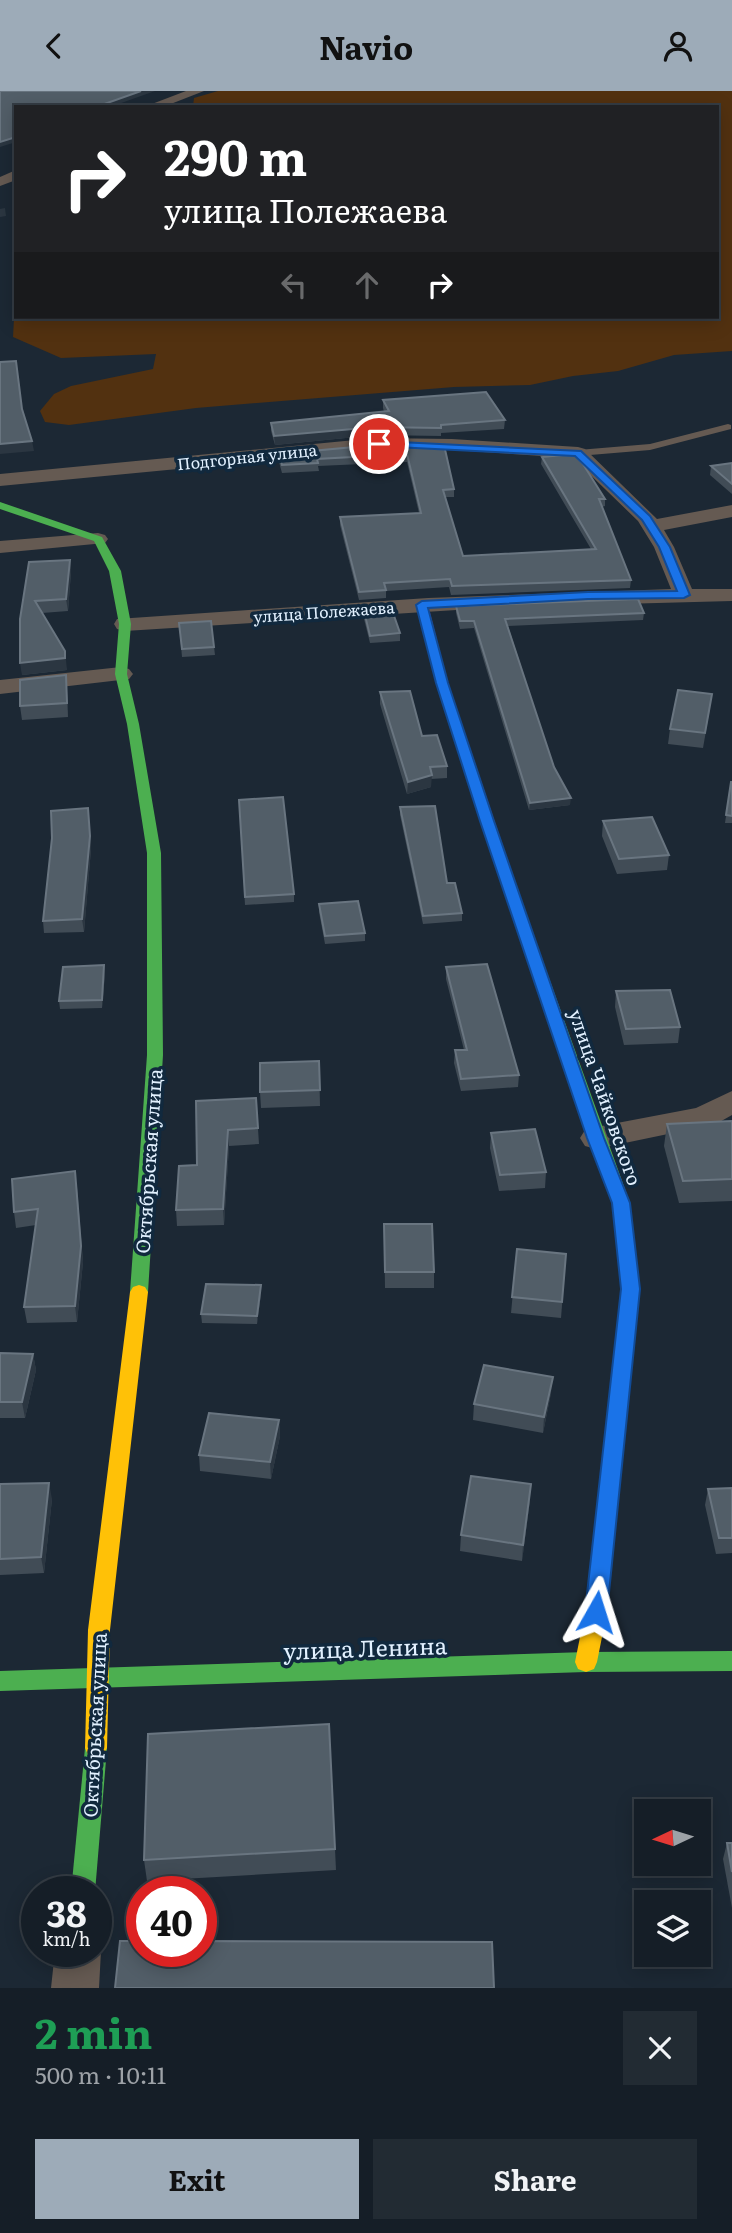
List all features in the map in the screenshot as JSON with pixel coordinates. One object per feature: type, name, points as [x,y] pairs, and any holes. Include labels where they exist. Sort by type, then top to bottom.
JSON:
[{"type":"street","points":[[156,105],[198,91]]},
{"type":"street","name":"Подгорная улица","points":[[0,479],[63,477],[281,451],[379,444],[578,453]]},
{"type":"street","points":[[578,453],[612,483],[652,526],[684,595]]},
{"type":"street","points":[[0,505],[98,539]]},
{"type":"street","points":[[652,526],[732,511]]},
{"type":"street","points":[[0,547],[98,539]]},
{"type":"street","name":"Октябрьская улица","points":[[84,1876],[97,1732],[99,1630],[140,1284],[155,1055],[154,853],[133,724],[121,674],[125,624],[115,571],[98,539]]},
{"type":"street","name":"улица Полежаева","points":[[125,624],[601,595],[732,595]]},
{"type":"street","name":"улица Чайковского","points":[[422,605],[446,696],[596,1138],[621,1203],[630,1289],[596,1612],[586,1662]]},
{"type":"street","points":[[0,687],[121,674]]},
{"type":"street","points":[[596,1138],[705,1117],[732,1101]]},
{"type":"street","name":"улица Ленина","points":[[0,1681],[586,1662],[732,1661]]},
{"type":"street","points":[[75,1988],[77,1967]]},
{"type":"lane","name":"Подгорная улица","points":[[578,453],[650,447],[728,427]]},
{"type":"shaded area","points":[[218,91],[732,91],[732,351],[674,355],[618,371],[573,376],[530,385],[454,387],[196,408],[69,425],[45,422],[40,411],[54,394],[71,386],[153,369],[156,354],[61,358],[13,337],[14,319],[719,319],[719,105],[193,105],[194,98]]},
{"type":"building","points":[[0,91],[141,91],[102,105],[14,105],[14,138],[0,142]]},
{"type":"building","points":[[16,361],[22,409],[32,441],[0,444],[0,362]]},
{"type":"building","points":[[486,392],[505,420],[441,425],[441,428],[376,427],[274,436],[271,423],[389,411],[383,400]]},
{"type":"building","points":[[376,445],[444,445],[454,489],[443,490],[463,556],[596,549],[542,457],[574,454],[605,499],[599,499],[631,580],[452,586],[450,579],[384,583],[386,590],[359,592],[340,517],[421,513],[407,454],[317,459],[318,463],[282,465],[279,454]]},
{"type":"building","points":[[732,463],[732,484],[711,466]]},
{"type":"building","points":[[70,560],[66,599],[35,601],[65,651],[65,658],[20,663],[20,619],[29,562]]},
{"type":"building","points":[[638,599],[644,613],[505,619],[554,767],[571,798],[530,803],[474,621],[460,621],[456,606]]},
{"type":"building","points":[[392,610],[400,633],[370,636],[364,611]]},
{"type":"building","points":[[211,621],[214,647],[182,649],[179,623]]},
{"type":"building","points":[[66,675],[67,703],[20,706],[20,680]]},
{"type":"building","points":[[678,690],[712,694],[705,733],[670,729]]},
{"type":"building","points":[[410,691],[422,736],[437,735],[447,766],[430,767],[432,775],[408,782],[380,692]]},
{"type":"building","points":[[732,782],[732,816],[726,815]]},
{"type":"building","points":[[283,797],[294,894],[245,897],[239,800]]},
{"type":"building","points":[[435,806],[447,883],[455,883],[462,913],[423,916],[400,807]]},
{"type":"building","points":[[88,808],[90,836],[82,919],[43,921],[52,838],[51,811]]},
{"type":"building","points":[[652,817],[669,855],[619,859],[603,821]]},
{"type":"building","points":[[358,901],[365,933],[325,936],[319,904]]},
{"type":"building","points":[[487,964],[519,1075],[461,1079],[455,1050],[467,1050],[446,967]]},
{"type":"building","points":[[104,965],[102,1000],[59,1001],[63,967]]},
{"type":"building","points":[[670,990],[680,1027],[626,1029],[616,991]]},
{"type":"building","points":[[319,1061],[320,1090],[260,1092],[260,1063]]},
{"type":"building","points":[[256,1098],[258,1128],[228,1130],[223,1209],[176,1210],[179,1166],[197,1165],[196,1101]]},
{"type":"building","points":[[732,1121],[732,1179],[683,1181],[667,1124]]},
{"type":"building","points":[[535,1129],[546,1172],[500,1175],[491,1133]]},
{"type":"building","points":[[75,1171],[81,1246],[75,1306],[24,1307],[38,1209],[14,1212],[12,1179]]},
{"type":"building","points":[[384,1224],[432,1224],[434,1272],[385,1272]]},
{"type":"building","points":[[517,1249],[566,1254],[562,1302],[512,1297]]},
{"type":"building","points":[[206,1284],[261,1285],[257,1316],[201,1314]]},
{"type":"building","points":[[0,1353],[33,1354],[22,1402],[0,1402]]},
{"type":"building","points":[[484,1365],[553,1377],[544,1417],[474,1404]]},
{"type":"building","points":[[209,1413],[279,1420],[270,1462],[199,1455]]},
{"type":"building","points":[[471,1476],[531,1484],[523,1545],[461,1535]]},
{"type":"building","points":[[49,1483],[41,1557],[0,1559],[0,1484]]},
{"type":"building","points":[[732,1488],[732,1538],[719,1538],[708,1489]]},
{"type":"building","points":[[329,1724],[335,1849],[144,1860],[148,1734]]},
{"type":"building","points":[[727,1843],[732,1843],[732,1872]]},
{"type":"building","points":[[120,1941],[126,1941],[126,1967],[217,1967],[217,1941],[492,1942],[494,1988],[115,1988]]},
{"type":"traffic: fast","points":[[0,505],[98,539],[115,571],[125,624],[121,674],[133,724],[154,853],[155,1055],[139,1292]]},
{"type":"traffic: fast","points":[[520,917],[621,1203],[630,1289],[612,1458]]},
{"type":"traffic: fast","points":[[0,1681],[586,1662],[732,1661]]},
{"type":"traffic: fast","points":[[84,1876],[96,1748]]},
{"type":"traffic: slow","points":[[96,1748],[99,1630],[139,1292]]},
{"type":"traffic: slow","points":[[586,1662],[596,1612],[612,1458]]},
{"type":"traffic: jam","points":[[422,605],[442,683],[520,917]]},
{"type":"route","points":[[379,444],[578,453],[646,518],[664,547],[684,595],[614,595],[422,605],[442,683],[487,821],[621,1203],[630,1289],[596,1612]]}]
